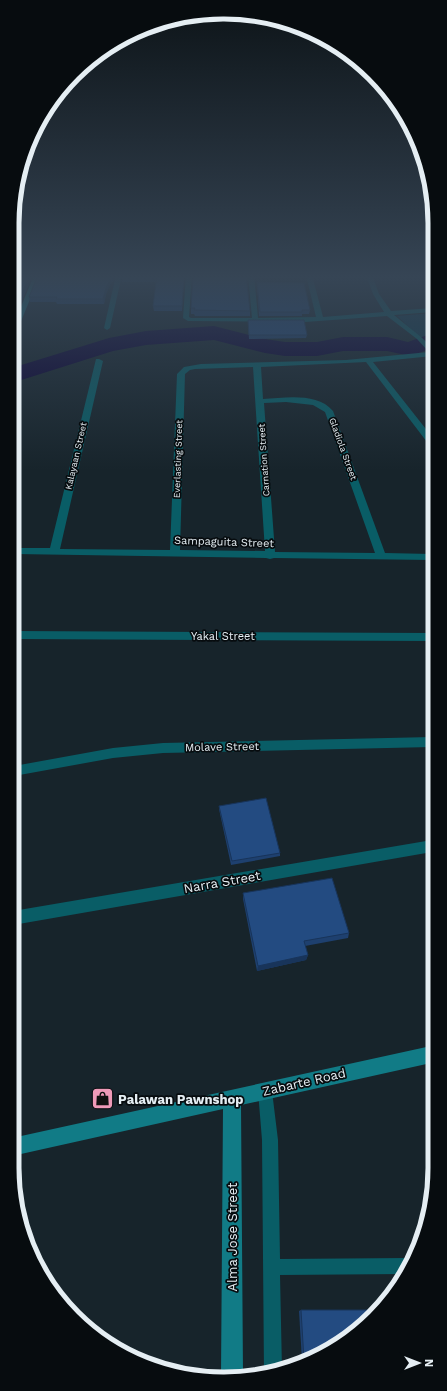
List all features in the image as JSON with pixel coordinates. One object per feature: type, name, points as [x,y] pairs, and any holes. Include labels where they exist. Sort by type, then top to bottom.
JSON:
[{"type":"street","points":[[421,340],[428,347]]},
{"type":"street","points":[[257,364],[368,360],[428,352]]},
{"type":"street","points":[[368,360],[428,438]]},
{"type":"street","name":"Kalayaan Street","points":[[54,552],[99,361]]},
{"type":"street","name":"Everlasting Street","points":[[175,553],[181,374],[186,368],[201,366],[257,364]]},
{"type":"street","name":"Carnation Street","points":[[257,364],[270,556]]},
{"type":"street","name":"Gladiola Street","points":[[259,401],[310,401],[326,406],[381,556]]},
{"type":"street","name":"Sampaguita Street","points":[[19,551],[270,556],[428,557]]},
{"type":"street","name":"Yakal Street","points":[[19,635],[428,637]]},
{"type":"street","name":"Molave Street","points":[[19,770],[113,753],[163,748],[428,742]]},
{"type":"street","name":"Narra Street","points":[[19,917],[428,847]]},
{"type":"street","name":"Zabarte Road","points":[[19,1145],[428,1055]]},
{"type":"street","name":"Alma Jose Street","points":[[232,1098],[232,1372]]},
{"type":"lane","points":[[265,1091],[270,1140],[273,1366]]},
{"type":"lane","points":[[271,1267],[403,1266]]},
{"type":"building","points":[[266,798],[280,853],[232,861],[219,806]]},
{"type":"building","points":[[332,878],[349,933],[304,941],[308,955],[258,966],[243,893]]},
{"type":"building","points":[[301,1310],[370,1310],[337,1338],[304,1355]]},
{"type":"waterway","points":[[19,374],[109,345],[136,340]]},
{"type":"waterway","points":[[241,340],[285,349],[317,349],[343,344],[387,344],[410,349],[428,342]]},
{"type":"place","name":"Palawan Pawnshop","points":[[102,1099]]}]
